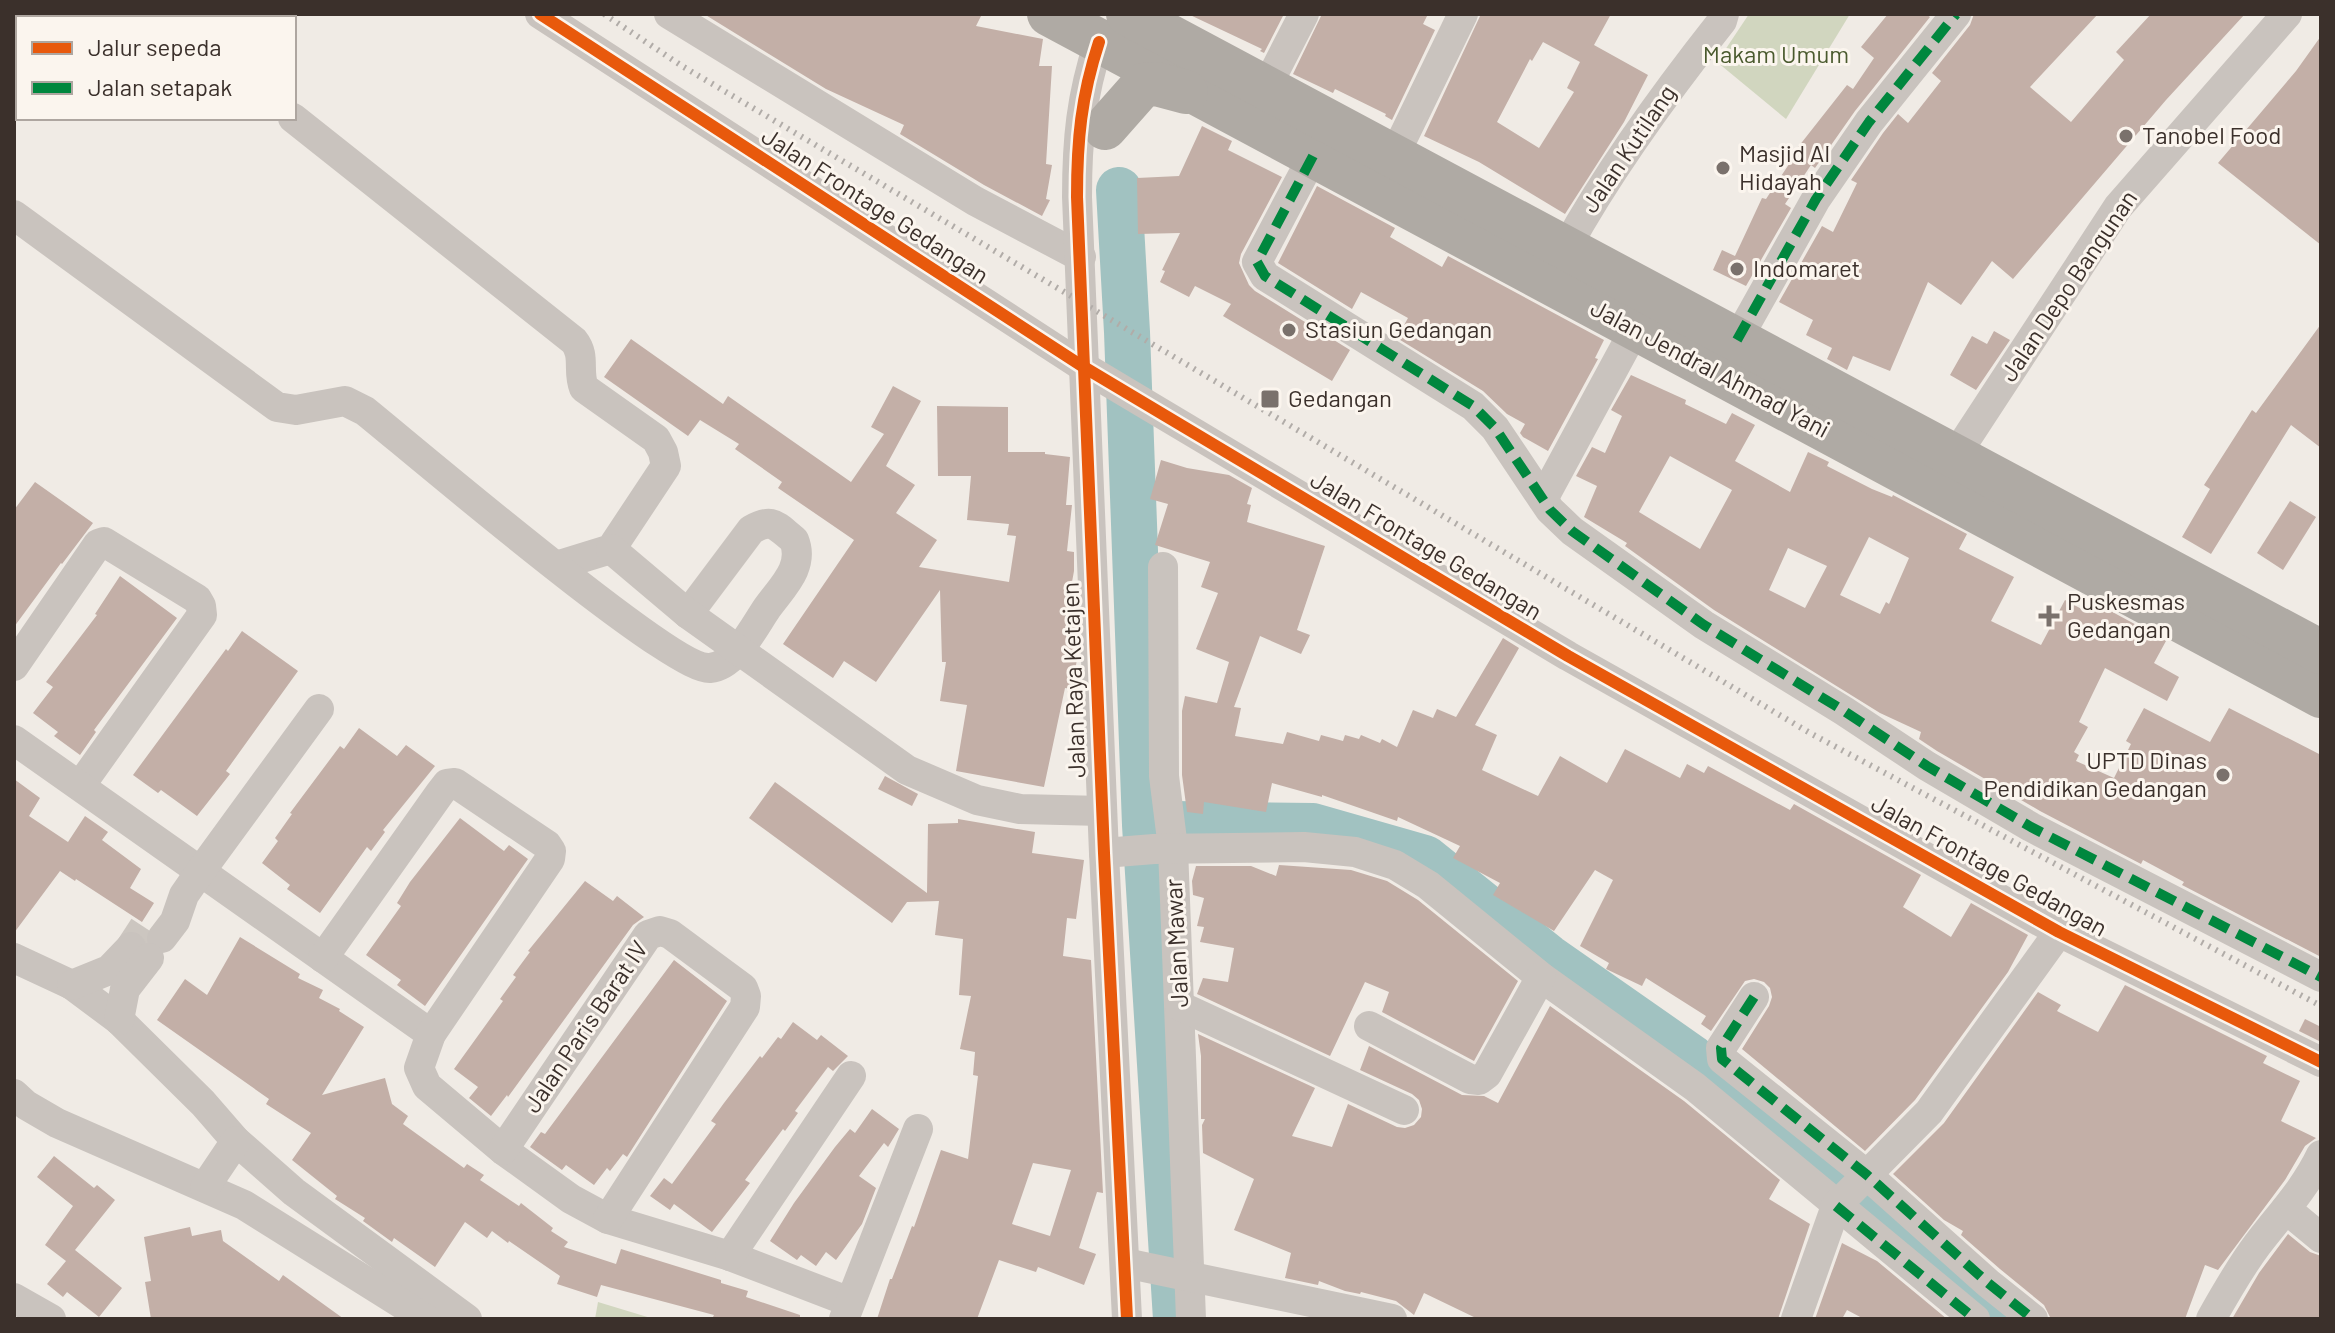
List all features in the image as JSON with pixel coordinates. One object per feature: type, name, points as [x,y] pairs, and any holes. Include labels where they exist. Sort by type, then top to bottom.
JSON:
[{"type":"highway","points":[[1049,14],[1119,38]]},
{"type":"highway","name":"Jalan Jendral Ahmad Yani","points":[[1119,38],[1266,88],[2321,652]]},
{"type":"highway","name":"Jalan Jendral Ahmad Yani","points":[[1119,38],[1207,100],[2321,696]]},
{"type":"highway","points":[[1105,128],[1143,85],[1156,84],[1207,100]]},
{"type":"street","name":"Jalan Frontage Gedangan","points":[[540,14],[1082,366],[1568,656],[2059,932],[2321,1062]]},
{"type":"street","points":[[669,14],[975,201],[1081,257]]},
{"type":"street","points":[[1266,88],[1304,14]]},
{"type":"street","points":[[1394,156],[1463,14]]},
{"type":"street","name":"Jalan Kutilang","points":[[1566,248],[1588,209],[1724,14]]},
{"type":"street","points":[[1737,340],[1816,199],[1869,122],[1956,14]]},
{"type":"street","name":"Jalan Depo Bangunan","points":[[1955,456],[2118,207],[2287,14]]},
{"type":"street","name":"Jalan Raya Ketajen","points":[[1077,197],[1105,128],[1119,38]]},
{"type":"street","name":"Jalan Raya Ketajen","points":[[1119,38],[1089,73],[1079,124],[1077,197],[1102,811],[1112,852],[1130,1264],[1127,1319]]},
{"type":"street","points":[[296,120],[574,341],[582,355],[580,380],[584,388],[656,439],[666,466],[611,549],[556,566]]},
{"type":"street","points":[[1313,156],[1257,262],[1260,269],[1265,276],[1473,406],[1495,428],[1543,499],[1572,531],[1704,625],[1927,766],[2031,827],[2321,977]]},
{"type":"street","points":[[14,215],[277,407],[296,410],[345,401],[365,411],[556,566],[657,644],[689,663],[710,668],[728,661],[790,577],[799,560],[794,540],[771,523],[764,522],[751,530],[688,614]]},
{"type":"street","points":[[1543,499],[1635,329]]},
{"type":"street","points":[[14,666],[98,544],[104,542],[197,599],[201,606],[202,615],[80,786]]},
{"type":"street","points":[[611,549],[688,614],[907,770],[977,800],[1020,809],[1102,811]]},
{"type":"street","name":"Jalan Mawar","points":[[1163,567],[1164,848],[1180,1006],[1181,1274],[1191,1319]]},
{"type":"street","points":[[72,985],[109,970],[175,921],[192,883],[319,709]]},
{"type":"street","points":[[14,740],[80,786],[192,883],[323,958],[431,1034]]},
{"type":"street","points":[[323,958],[447,784],[455,783],[547,845],[551,851],[550,859],[431,1034],[419,1068],[427,1086],[503,1150],[571,1199],[608,1219],[730,1256],[847,1310],[918,1129]]},
{"type":"street","points":[[1112,852],[1164,848],[1304,847],[1355,852],[1395,865],[1428,885],[1541,977],[1695,1087],[1810,1181],[1850,1191],[1988,1283],[2033,1319]]},
{"type":"street","name":"Jalan Paris Barat IV","points":[[503,1150],[648,935],[660,931],[670,934],[743,988],[745,1007],[608,1219]]},
{"type":"street","points":[[1796,1319],[1850,1191],[1929,1112],[2059,932]]},
{"type":"street","points":[[119,1020],[125,989],[147,942]]},
{"type":"street","points":[[14,958],[72,985],[119,1020],[203,1103],[236,1141],[294,1192],[467,1319]]},
{"type":"street","points":[[1369,1026],[1470,1079],[1479,1080],[1487,1074],[1541,977]]},
{"type":"street","points":[[1754,997],[1721,1048],[1722,1059],[1975,1319]]},
{"type":"street","points":[[1180,1006],[1404,1110]]},
{"type":"street","points":[[730,1256],[851,1076]]},
{"type":"street","points":[[18,1108],[244,1205],[426,1319]]},
{"type":"street","points":[[205,1187],[236,1141]]},
{"type":"street","points":[[2211,1319],[2257,1246],[2286,1209],[2321,1155]]},
{"type":"street","points":[[2286,1209],[2321,1238]]},
{"type":"street","points":[[1130,1264],[1392,1319]]},
{"type":"street","points":[[14,1298],[51,1319]]},
{"type":"green space","name":"Makam Umum","points":[[1749,14],[1850,14],[1786,119],[1717,62]]},
{"type":"green space","points":[[598,1302],[654,1319],[595,1319]]},
{"type":"building","points":[[704,14],[982,14],[976,26],[1043,39],[1039,66],[1052,66],[1046,164],[1052,165],[1046,199],[1050,200],[1042,216],[900,134],[904,125],[826,89]]},
{"type":"building","points":[[1188,14],[1284,14],[1264,53],[1260,51],[1262,49]]},
{"type":"building","points":[[1322,14],[1428,14],[1423,24],[1435,30],[1392,120],[1386,114],[1335,89],[1333,93],[1293,74]]},
{"type":"building","points":[[1481,14],[1611,14],[1594,45],[1648,75],[1624,122],[1565,214],[1479,162],[1424,136]],"holes":[[[1543,42],[1580,62],[1567,88],[1574,92],[1539,148],[1497,122],[1530,59],[1532,61]]]},
{"type":"building","points":[[1888,14],[1926,14],[1930,17],[1855,111],[1815,168],[1811,165],[1785,204],[1791,208],[1746,286],[1713,270],[1722,250],[1735,256],[1762,198],[1766,199],[1795,151],[1847,85],[1853,89],[1874,58],[1861,47]]},
{"type":"building","points":[[1974,14],[2098,14],[2030,87],[2071,122],[2124,60],[2116,52],[2151,14],[2245,14],[2166,100],[2013,279],[1992,261],[1961,305],[1928,282],[1890,371],[1853,356],[1847,370],[1827,359],[1832,348],[1806,335],[1813,320],[1779,302],[1822,226],[1833,232],[1857,183],[1851,180],[1883,133],[1898,114],[1908,123],[1941,81],[1932,73],[1970,25]]},
{"type":"building","points":[[2321,36],[2321,245],[2218,163],[2296,71]]},
{"type":"building","points":[[1202,126],[1232,141],[1228,150],[1282,177],[1239,263],[1255,291],[1350,350],[1332,381],[1223,316],[1231,304],[1195,286],[1189,297],[1160,282],[1165,271],[1162,270],[1180,233],[1138,234],[1137,178],[1179,176]]},
{"type":"building","points":[[1317,186],[1395,228],[1390,237],[1442,267],[1448,256],[1604,340],[1595,358],[1598,359],[1548,451],[1523,437],[1520,433],[1525,424],[1507,414],[1483,391],[1397,338],[1408,318],[1361,292],[1352,309],[1278,263]]},
{"type":"building","points":[[2321,324],[2321,448],[2291,425],[2211,554],[2182,537],[2210,489],[2204,485],[2252,410],[2256,413]]},
{"type":"building","points":[[1994,331],[2010,340],[1976,390],[1950,375],[1972,336],[1987,344]]},
{"type":"building","points":[[631,339],[723,404],[728,396],[851,482],[884,434],[871,427],[893,386],[921,401],[886,466],[915,485],[896,513],[937,540],[919,567],[1009,582],[1016,536],[1007,535],[1009,524],[967,520],[971,476],[938,476],[937,406],[1008,407],[1008,452],[1045,452],[1070,457],[1066,505],[1072,505],[1067,551],[1074,552],[1070,593],[1075,594],[1073,627],[1077,628],[1078,653],[1072,689],[1065,688],[1044,787],[956,771],[967,705],[940,701],[946,662],[942,662],[940,590],[876,682],[844,661],[833,678],[783,644],[854,540],[778,488],[782,482],[735,449],[739,444],[700,420],[688,436],[604,377]]},
{"type":"building","points":[[1631,375],[1686,400],[1685,404],[1726,424],[1732,413],[1755,425],[1735,461],[1790,492],[1808,452],[1829,462],[1827,466],[1872,489],[1893,495],[1967,534],[1959,549],[2014,577],[1991,621],[2041,645],[2065,600],[2089,613],[2094,602],[2166,641],[2154,663],[2179,677],[2167,701],[2105,668],[2079,722],[2088,727],[2074,752],[2079,755],[2076,761],[2114,778],[2131,744],[2126,741],[2144,708],[2210,742],[2229,708],[2321,755],[2321,957],[2182,885],[2184,882],[2143,860],[2141,864],[2040,811],[1937,751],[1919,739],[1921,732],[1880,713],[1714,610],[1625,546],[1627,543],[1584,517],[1597,486],[1576,476],[1592,447],[1605,453],[1622,416],[1611,410]],"holes":[[[1670,456],[1732,490],[1700,549],[1639,512]],[[1869,537],[1909,558],[1889,604],[1886,602],[1880,614],[1840,595]],[[1788,548],[1827,566],[1805,608],[1769,590]]]},
{"type":"building","points":[[1161,460],[1229,475],[1252,488],[1247,504],[1251,505],[1247,522],[1325,546],[1297,630],[1310,635],[1301,654],[1260,636],[1234,707],[1241,708],[1235,736],[1283,744],[1287,732],[1319,741],[1321,735],[1343,741],[1345,735],[1359,739],[1361,735],[1380,743],[1382,739],[1397,747],[1413,710],[1433,718],[1437,709],[1456,717],[1503,638],[1519,648],[1475,725],[1497,735],[1482,770],[1538,796],[1560,756],[1607,783],[1625,749],[1680,778],[1687,764],[1704,773],[1708,766],[1790,810],[1794,804],[1921,875],[1903,907],[1951,937],[1971,903],[2028,935],[2008,972],[1915,1100],[1865,1151],[1742,1049],[1772,997],[1770,988],[1764,982],[1754,979],[1745,981],[1711,1031],[1701,1024],[1706,1016],[1646,978],[1642,986],[1606,969],[1609,963],[1580,946],[1613,880],[1595,870],[1554,931],[1493,895],[1500,883],[1453,858],[1460,846],[1398,817],[1397,821],[1322,795],[1272,783],[1266,812],[1204,802],[1203,814],[1187,812],[1182,775],[1182,711],[1185,696],[1217,703],[1229,662],[1196,649],[1218,593],[1201,587],[1210,562],[1155,545],[1168,504],[1150,499]]},
{"type":"building","points":[[35,482],[93,523],[14,627],[14,510]]},
{"type":"building","points":[[2290,501],[2316,517],[2283,570],[2257,553]]},
{"type":"building","points":[[120,576],[177,618],[94,730],[96,732],[80,755],[54,736],[58,732],[33,713],[53,687],[46,682],[97,615]]},
{"type":"building","points":[[242,631],[298,671],[226,771],[230,774],[197,816],[161,790],[158,793],[133,775]]},
{"type":"building","points":[[359,728],[397,756],[406,745],[435,766],[383,830],[385,832],[371,851],[367,847],[320,913],[287,889],[290,885],[262,863],[278,841],[275,838],[290,813],[340,746],[344,749]]},
{"type":"building","points":[[885,776],[918,794],[912,806],[878,789]]},
{"type":"building","points":[[14,779],[40,798],[29,816],[68,842],[85,816],[108,832],[102,840],[141,869],[130,888],[154,903],[142,922],[60,871],[14,933]]},
{"type":"building","points":[[775,782],[927,893],[928,824],[958,823],[958,819],[1035,832],[1032,853],[1084,860],[1076,919],[1067,918],[1063,956],[1091,960],[1103,1193],[1097,1192],[1079,1248],[1096,1254],[1084,1285],[1038,1267],[1036,1272],[999,1260],[977,1319],[877,1319],[941,1150],[968,1159],[978,1076],[973,1075],[975,1052],[960,1049],[971,996],[959,995],[963,939],[935,935],[939,901],[907,902],[892,923],[749,818]],"holes":[[[1033,1163],[1071,1170],[1050,1236],[1012,1224]]]},
{"type":"building","points":[[460,818],[504,851],[509,845],[528,859],[425,1006],[397,985],[401,980],[366,955],[401,906],[397,903],[410,882]]},
{"type":"building","points":[[1279,865],[1351,870],[1387,881],[1418,900],[1518,981],[1474,1061],[1382,1012],[1389,992],[1365,982],[1330,1056],[1197,994],[1203,978],[1228,982],[1234,948],[1200,942],[1204,927],[1197,926],[1204,898],[1193,895],[1192,881],[1196,866],[1251,866],[1276,876]]},
{"type":"building","points":[[585,881],[613,901],[617,896],[644,917],[633,925],[491,1116],[469,1098],[478,1087],[454,1069],[503,1001],[500,999],[516,977],[513,975],[528,951]]},
{"type":"building","points":[[240,937],[300,974],[298,978],[323,990],[319,998],[364,1027],[322,1095],[385,1078],[392,1104],[408,1116],[403,1124],[464,1168],[467,1164],[484,1175],[480,1180],[519,1206],[521,1203],[568,1242],[564,1247],[616,1264],[621,1249],[721,1280],[721,1283],[748,1291],[746,1297],[800,1315],[800,1319],[712,1319],[714,1315],[601,1285],[597,1297],[557,1284],[560,1276],[509,1241],[492,1231],[487,1238],[465,1222],[435,1267],[394,1238],[392,1242],[363,1221],[365,1218],[335,1199],[337,1196],[292,1160],[311,1133],[266,1104],[269,1099],[157,1020],[185,979],[207,995]]},
{"type":"building","points":[[674,960],[727,1001],[627,1157],[623,1154],[594,1185],[566,1165],[562,1170],[530,1147],[541,1132],[545,1134]]},
{"type":"building","points":[[2125,985],[2267,1056],[2263,1063],[2300,1081],[2281,1121],[2316,1138],[2305,1146],[2285,1180],[2218,1270],[2205,1265],[2185,1319],[2051,1319],[2044,1305],[1961,1235],[1963,1231],[1944,1220],[1893,1174],[1944,1123],[2038,992],[2061,1005],[2057,1011],[2098,1032]]},
{"type":"building","points":[[1550,1006],[1684,1101],[1780,1180],[1769,1199],[1810,1224],[1778,1319],[1478,1319],[1424,1293],[1414,1315],[1396,1301],[1345,1291],[1319,1281],[1318,1285],[1285,1278],[1291,1253],[1234,1230],[1254,1179],[1203,1153],[1202,1125],[1205,1119],[1201,1119],[1198,1034],[1315,1088],[1292,1136],[1332,1147],[1348,1104],[1397,1127],[1414,1125],[1421,1117],[1419,1100],[1412,1094],[1360,1070],[1369,1046],[1462,1095],[1484,1096],[1498,1103]]},
{"type":"building","points":[[2305,1019],[2321,1027],[2321,1042],[2299,1031]]},
{"type":"building","points":[[793,1022],[817,1040],[821,1035],[848,1056],[833,1071],[828,1067],[795,1111],[798,1113],[785,1131],[783,1129],[745,1180],[750,1183],[712,1232],[674,1204],[670,1210],[650,1196],[664,1178],[672,1184],[716,1124],[711,1121],[724,1103],[760,1056],[762,1058],[778,1037],[781,1039]]},
{"type":"building","points":[[872,1109],[899,1129],[888,1147],[884,1143],[859,1176],[876,1188],[862,1224],[836,1260],[826,1252],[816,1266],[801,1255],[797,1260],[770,1241],[835,1147],[850,1129],[855,1133]]},
{"type":"building","points":[[54,1156],[94,1188],[97,1185],[115,1200],[75,1250],[122,1288],[99,1317],[67,1292],[63,1297],[47,1284],[66,1261],[45,1245],[73,1206],[37,1177]]},
{"type":"building","points":[[190,1227],[192,1236],[221,1230],[223,1241],[279,1281],[283,1275],[344,1319],[151,1319],[145,1282],[151,1281],[144,1237]]},
{"type":"building","points":[[2288,1234],[2310,1252],[2321,1256],[2321,1319],[2232,1319],[2259,1273]]},
{"type":"building","points":[[1842,1243],[1877,1261],[1947,1319],[1864,1319],[1847,1310],[1842,1319],[1815,1319]]},
{"type":"waterway","points":[[1119,190],[1145,825],[1176,1319]]},
{"type":"waterway","points":[[1174,824],[1313,826],[1425,858],[1548,957],[1691,1057],[2006,1319]]},
{"type":"tunnel","points":[[131,947],[144,927]]},
{"type":"railway","points":[[604,14],[682,66],[1810,733],[2321,1006]]},
{"type":"marked path","points":[[1737,340],[1816,199],[1869,122],[1956,14]]},
{"type":"marked path","points":[[1313,156],[1257,262],[1265,276],[1473,406],[1495,428],[1550,510],[1572,531],[1704,625],[1927,766],[2031,827],[2321,977]]},
{"type":"marked path","points":[[1754,997],[1721,1048],[1722,1059],[1867,1175],[2033,1319]]},
{"type":"marked path","points":[[1836,1206],[1975,1319]]},
{"type":"cycle path","points":[[540,14],[1082,366],[1568,656],[2059,932],[2321,1062]]},
{"type":"cycle path","points":[[1099,42],[1081,119],[1077,197],[1127,1319]]},
{"type":"place","name":"Tanobel Food","points":[[2126,136]]},
{"type":"place","name":"Masjid Al Hidayah","points":[[1723,168]]},
{"type":"place","name":"Indomaret","points":[[1737,269]]},
{"type":"place","name":"Stasiun Gedangan","points":[[1289,330]]},
{"type":"place","name":"Gedangan","points":[[1270,399]]},
{"type":"place","name":"Puskesmas Gedangan","points":[[2049,616]]},
{"type":"place","name":"UPTD Dinas Pendidikan Gedangan","points":[[2223,775]]}]
